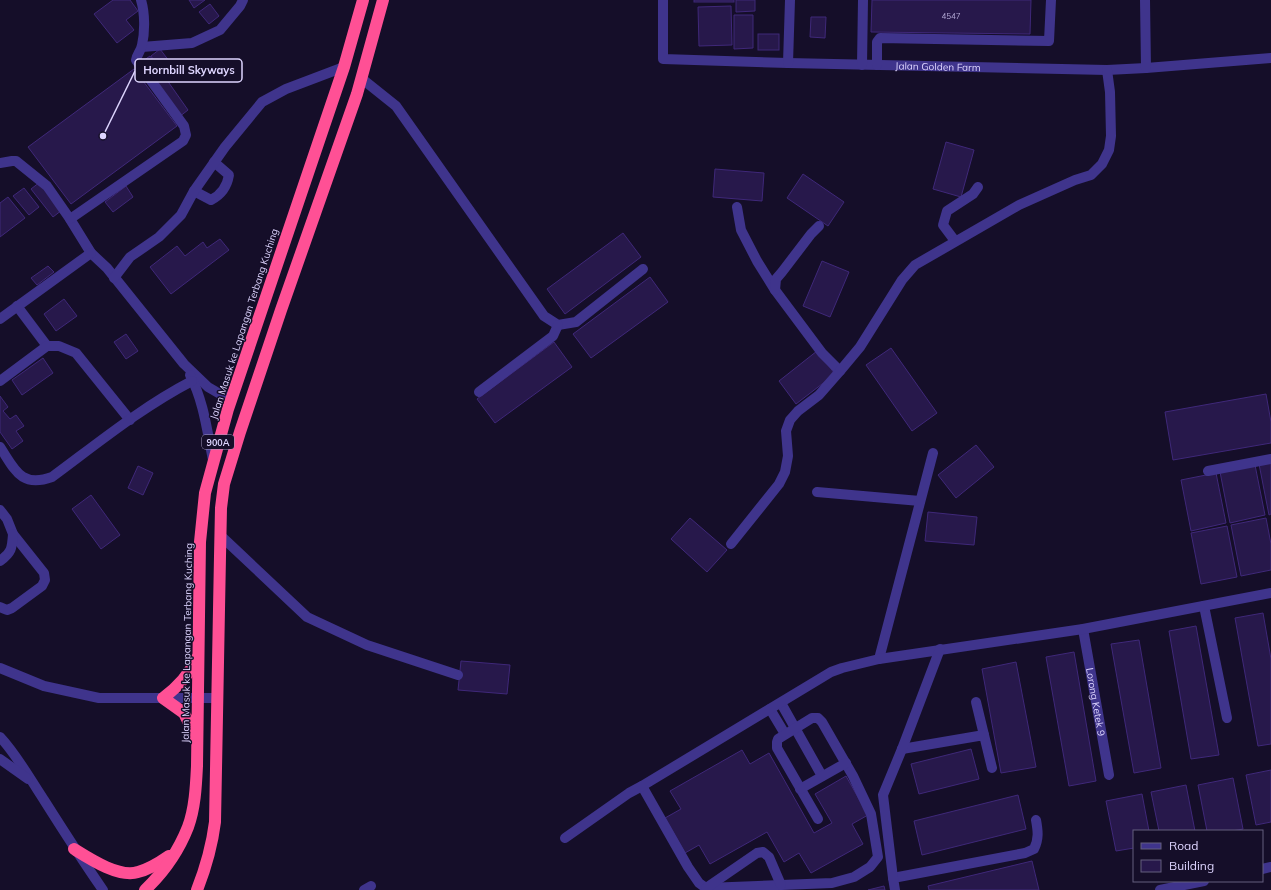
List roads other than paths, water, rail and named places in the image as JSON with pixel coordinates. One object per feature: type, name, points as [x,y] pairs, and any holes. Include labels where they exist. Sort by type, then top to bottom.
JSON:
[{"type":"highway","name":"Jalan Masuk ke Lapangan Terbang Kuching","points":[[145,890],[163,870],[176,851],[188,826],[194,798],[198,740],[200,550],[205,492],[232,398],[344,67],[364,0]]},
{"type":"highway","points":[[197,890],[206,867],[212,845],[215,822],[221,508],[224,484],[240,432],[361,78],[383,0]]},
{"type":"highway","points":[[198,656],[185,678],[176,689],[163,698],[184,713],[198,740]]},
{"type":"highway","points":[[74,849],[94,861],[115,870],[137,873],[150,869],[176,851]]},
{"type":"street","points":[[70,219],[183,141],[186,135],[184,126],[136,60],[142,47],[144,22],[141,0]]},
{"type":"street","points":[[142,47],[192,43],[220,30],[243,0]]},
{"type":"street","name":"Jalan Golden Farm","points":[[663,0],[663,59],[1107,70],[1271,58]]},
{"type":"street","points":[[788,63],[790,0]]},
{"type":"street","points":[[862,65],[863,0]]},
{"type":"street","points":[[877,65],[877,42],[880,38],[1049,41],[1051,0]]},
{"type":"street","points":[[1145,0],[1146,68]]},
{"type":"street","points":[[114,278],[130,258],[159,237],[181,215],[194,191],[214,162],[262,102],[286,89],[344,67]]},
{"type":"street","points":[[730,544],[779,484],[785,472],[788,456],[786,431],[790,420],[798,411],[819,395],[840,372],[860,347],[902,280],[915,265],[1019,205],[1075,180],[1091,175],[1102,164],[1109,150],[1111,136],[1110,92],[1107,70]]},
{"type":"street","points":[[361,78],[396,106],[544,316],[558,325],[576,322],[643,269]]},
{"type":"street","points":[[0,163],[12,161],[20,164],[47,186],[91,253],[107,268],[184,364],[208,387],[220,394],[232,398]]},
{"type":"street","points":[[194,191],[211,200],[221,193],[227,183],[228,175],[214,162]]},
{"type":"street","points":[[955,241],[943,225],[947,211],[972,194],[978,187]]},
{"type":"street","points":[[737,207],[741,230],[757,261],[775,290],[822,353],[840,372]]},
{"type":"street","points":[[775,290],[776,279],[820,226]]},
{"type":"street","points":[[0,319],[91,253]]},
{"type":"street","points":[[17,306],[47,346]]},
{"type":"street","points":[[479,392],[553,336],[558,325]]},
{"type":"street","points":[[0,381],[47,346],[59,346],[76,353],[130,420]]},
{"type":"street","points":[[184,364],[201,401],[213,460]]},
{"type":"street","points":[[0,447],[19,474],[29,480],[40,481],[52,477],[130,420],[168,394],[192,381]]},
{"type":"street","points":[[879,659],[933,453]]},
{"type":"street","points":[[1208,471],[1271,459]]},
{"type":"street","points":[[817,492],[920,501]]},
{"type":"street","points":[[0,510],[7,519],[13,534],[44,573],[45,580],[42,586],[12,608],[7,610],[0,607]]},
{"type":"street","points":[[0,561],[8,555],[12,547],[13,534]]},
{"type":"street","points":[[221,536],[307,617],[367,645],[458,675]]},
{"type":"street","points":[[565,838],[629,793],[781,703],[830,672],[879,659],[1083,629],[1271,593]]},
{"type":"street","points":[[1204,606],[1227,718]]},
{"type":"street","name":"Lorong Ketek 9","points":[[1083,629],[1109,774]]},
{"type":"street","points":[[896,890],[893,878],[883,795],[940,649]]},
{"type":"street","points":[[0,668],[44,686],[99,698],[218,698]]},
{"type":"street","points":[[976,702],[992,768]]},
{"type":"street","points":[[781,703],[796,727],[822,776]]},
{"type":"street","points":[[770,709],[786,734]]},
{"type":"street","points":[[642,786],[698,883],[706,888],[832,883],[854,877],[870,867],[878,857],[871,814],[854,776],[822,722],[818,718],[812,718],[796,727],[776,742],[777,748],[818,819]]},
{"type":"street","points":[[902,749],[984,735]]},
{"type":"street","points":[[0,737],[6,742],[33,782],[74,849],[103,890]]},
{"type":"street","points":[[0,759],[33,782]]},
{"type":"street","points":[[800,789],[846,762]]},
{"type":"street","points":[[893,878],[1025,853],[1034,849],[1038,842],[1036,820]]},
{"type":"street","points":[[706,888],[757,853],[763,852],[769,857],[781,885]]},
{"type":"street","points":[[1160,890],[1199,882]]},
{"type":"place","name":"Hornbill Skyways","points":[[103,136]]}]
